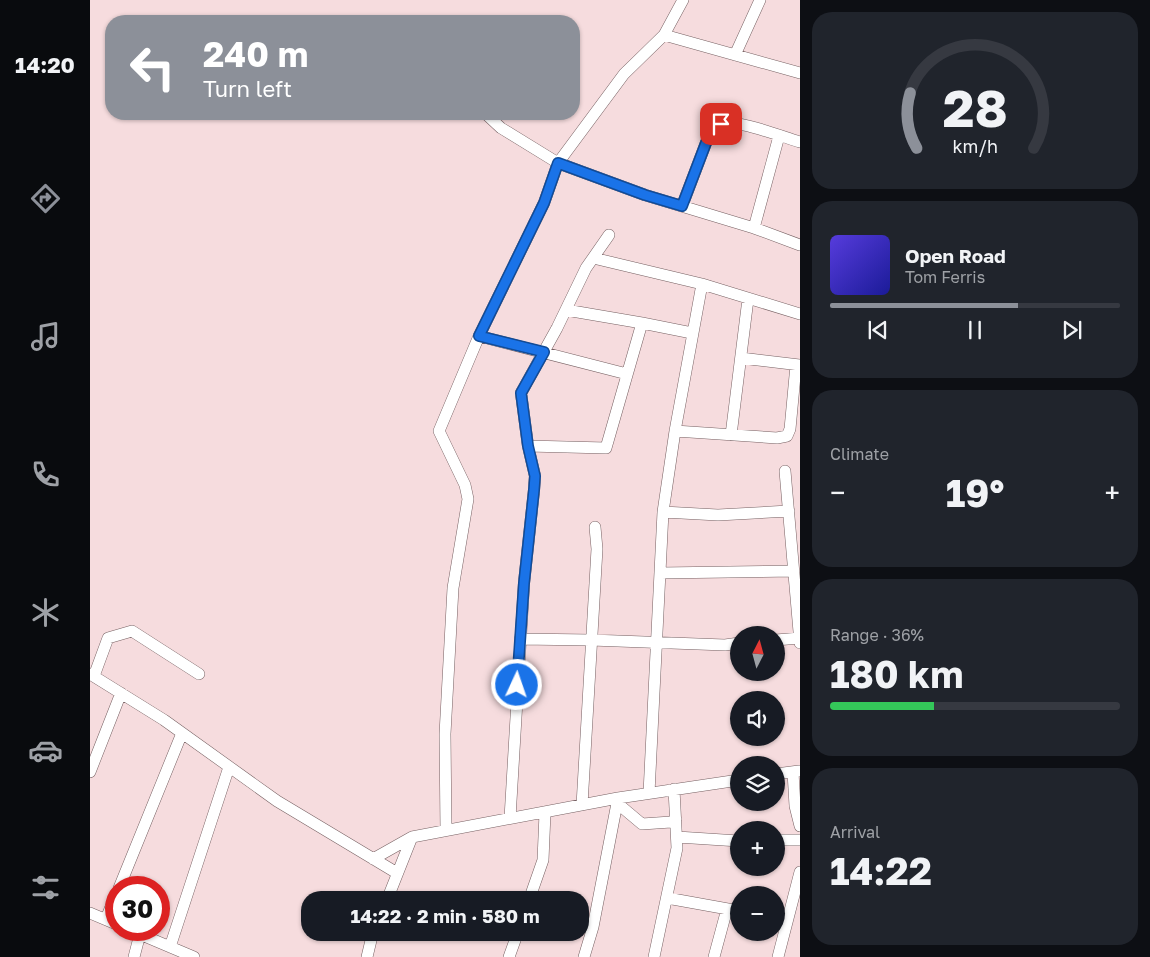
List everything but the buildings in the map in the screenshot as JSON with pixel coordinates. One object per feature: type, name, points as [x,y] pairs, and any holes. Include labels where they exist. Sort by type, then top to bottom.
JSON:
[{"type":"street","points":[[446,830],[445,734],[453,588],[468,498],[465,485],[439,431],[479,336],[544,203],[558,163],[624,74],[664,35],[683,0]]},
{"type":"street","points":[[735,55],[760,0]]},
{"type":"street","points":[[664,35],[800,73]]},
{"type":"street","points":[[492,120],[501,128],[558,163],[645,195],[800,244]]},
{"type":"street","points":[[682,206],[709,135],[721,124],[737,123],[800,142]]},
{"type":"street","points":[[754,228],[779,136]]},
{"type":"street","points":[[510,818],[524,583],[535,476],[528,446],[521,393],[566,310],[586,268],[609,235]]},
{"type":"street","points":[[593,258],[702,284],[800,314]]},
{"type":"street","points":[[649,793],[663,512],[675,431],[702,284]]},
{"type":"street","points":[[731,435],[748,299]]},
{"type":"street","points":[[566,310],[692,333]]},
{"type":"street","points":[[528,446],[606,448],[642,323]]},
{"type":"street","points":[[479,336],[627,374]]},
{"type":"street","points":[[675,431],[778,438],[787,436],[790,429],[798,365],[741,358]]},
{"type":"street","points":[[785,471],[789,511],[795,534],[794,571],[799,605],[800,643]]},
{"type":"street","points":[[663,512],[718,515],[789,511]]},
{"type":"street","points":[[582,805],[596,549],[595,527]]},
{"type":"street","points":[[660,573],[794,571]]},
{"type":"street","points":[[199,674],[132,632],[108,638],[92,675],[182,733],[277,801],[397,874]]},
{"type":"street","points":[[785,639],[800,638]]},
{"type":"street","points":[[520,639],[730,645]]},
{"type":"street","points":[[90,772],[121,693]]},
{"type":"street","points":[[124,876],[182,733]]},
{"type":"street","points":[[170,947],[230,767]]},
{"type":"street","points":[[797,771],[795,806],[800,826]]},
{"type":"street","points":[[373,859],[412,837],[582,805],[618,801],[649,793],[730,781]]},
{"type":"street","points":[[654,957],[667,898],[677,837],[674,789]]},
{"type":"street","points":[[618,801],[642,824],[668,823],[676,819]]},
{"type":"street","points":[[584,957],[593,927],[618,801]]},
{"type":"street","points":[[532,891],[543,860],[545,813]]},
{"type":"street","points":[[390,891],[412,837]]},
{"type":"street","points":[[677,837],[730,840]]},
{"type":"street","points":[[785,840],[800,840]]},
{"type":"street","points":[[785,913],[800,872]]},
{"type":"street","points":[[667,898],[730,910]]},
{"type":"street","points":[[714,957],[727,909]]},
{"type":"street","points":[[90,913],[105,919]]},
{"type":"street","points":[[134,957],[135,941]]},
{"type":"street","points":[[156,941],[194,957]]},
{"type":"street","points":[[367,957],[370,941]]},
{"type":"street","points":[[509,957],[515,941]]},
{"type":"street","points":[[778,957],[780,941]]},
{"type":"route","points":[[517,685],[524,583],[535,476],[528,446],[521,393],[544,352],[479,336],[544,203],[558,163],[645,195],[682,206],[709,135],[721,124]]}]
